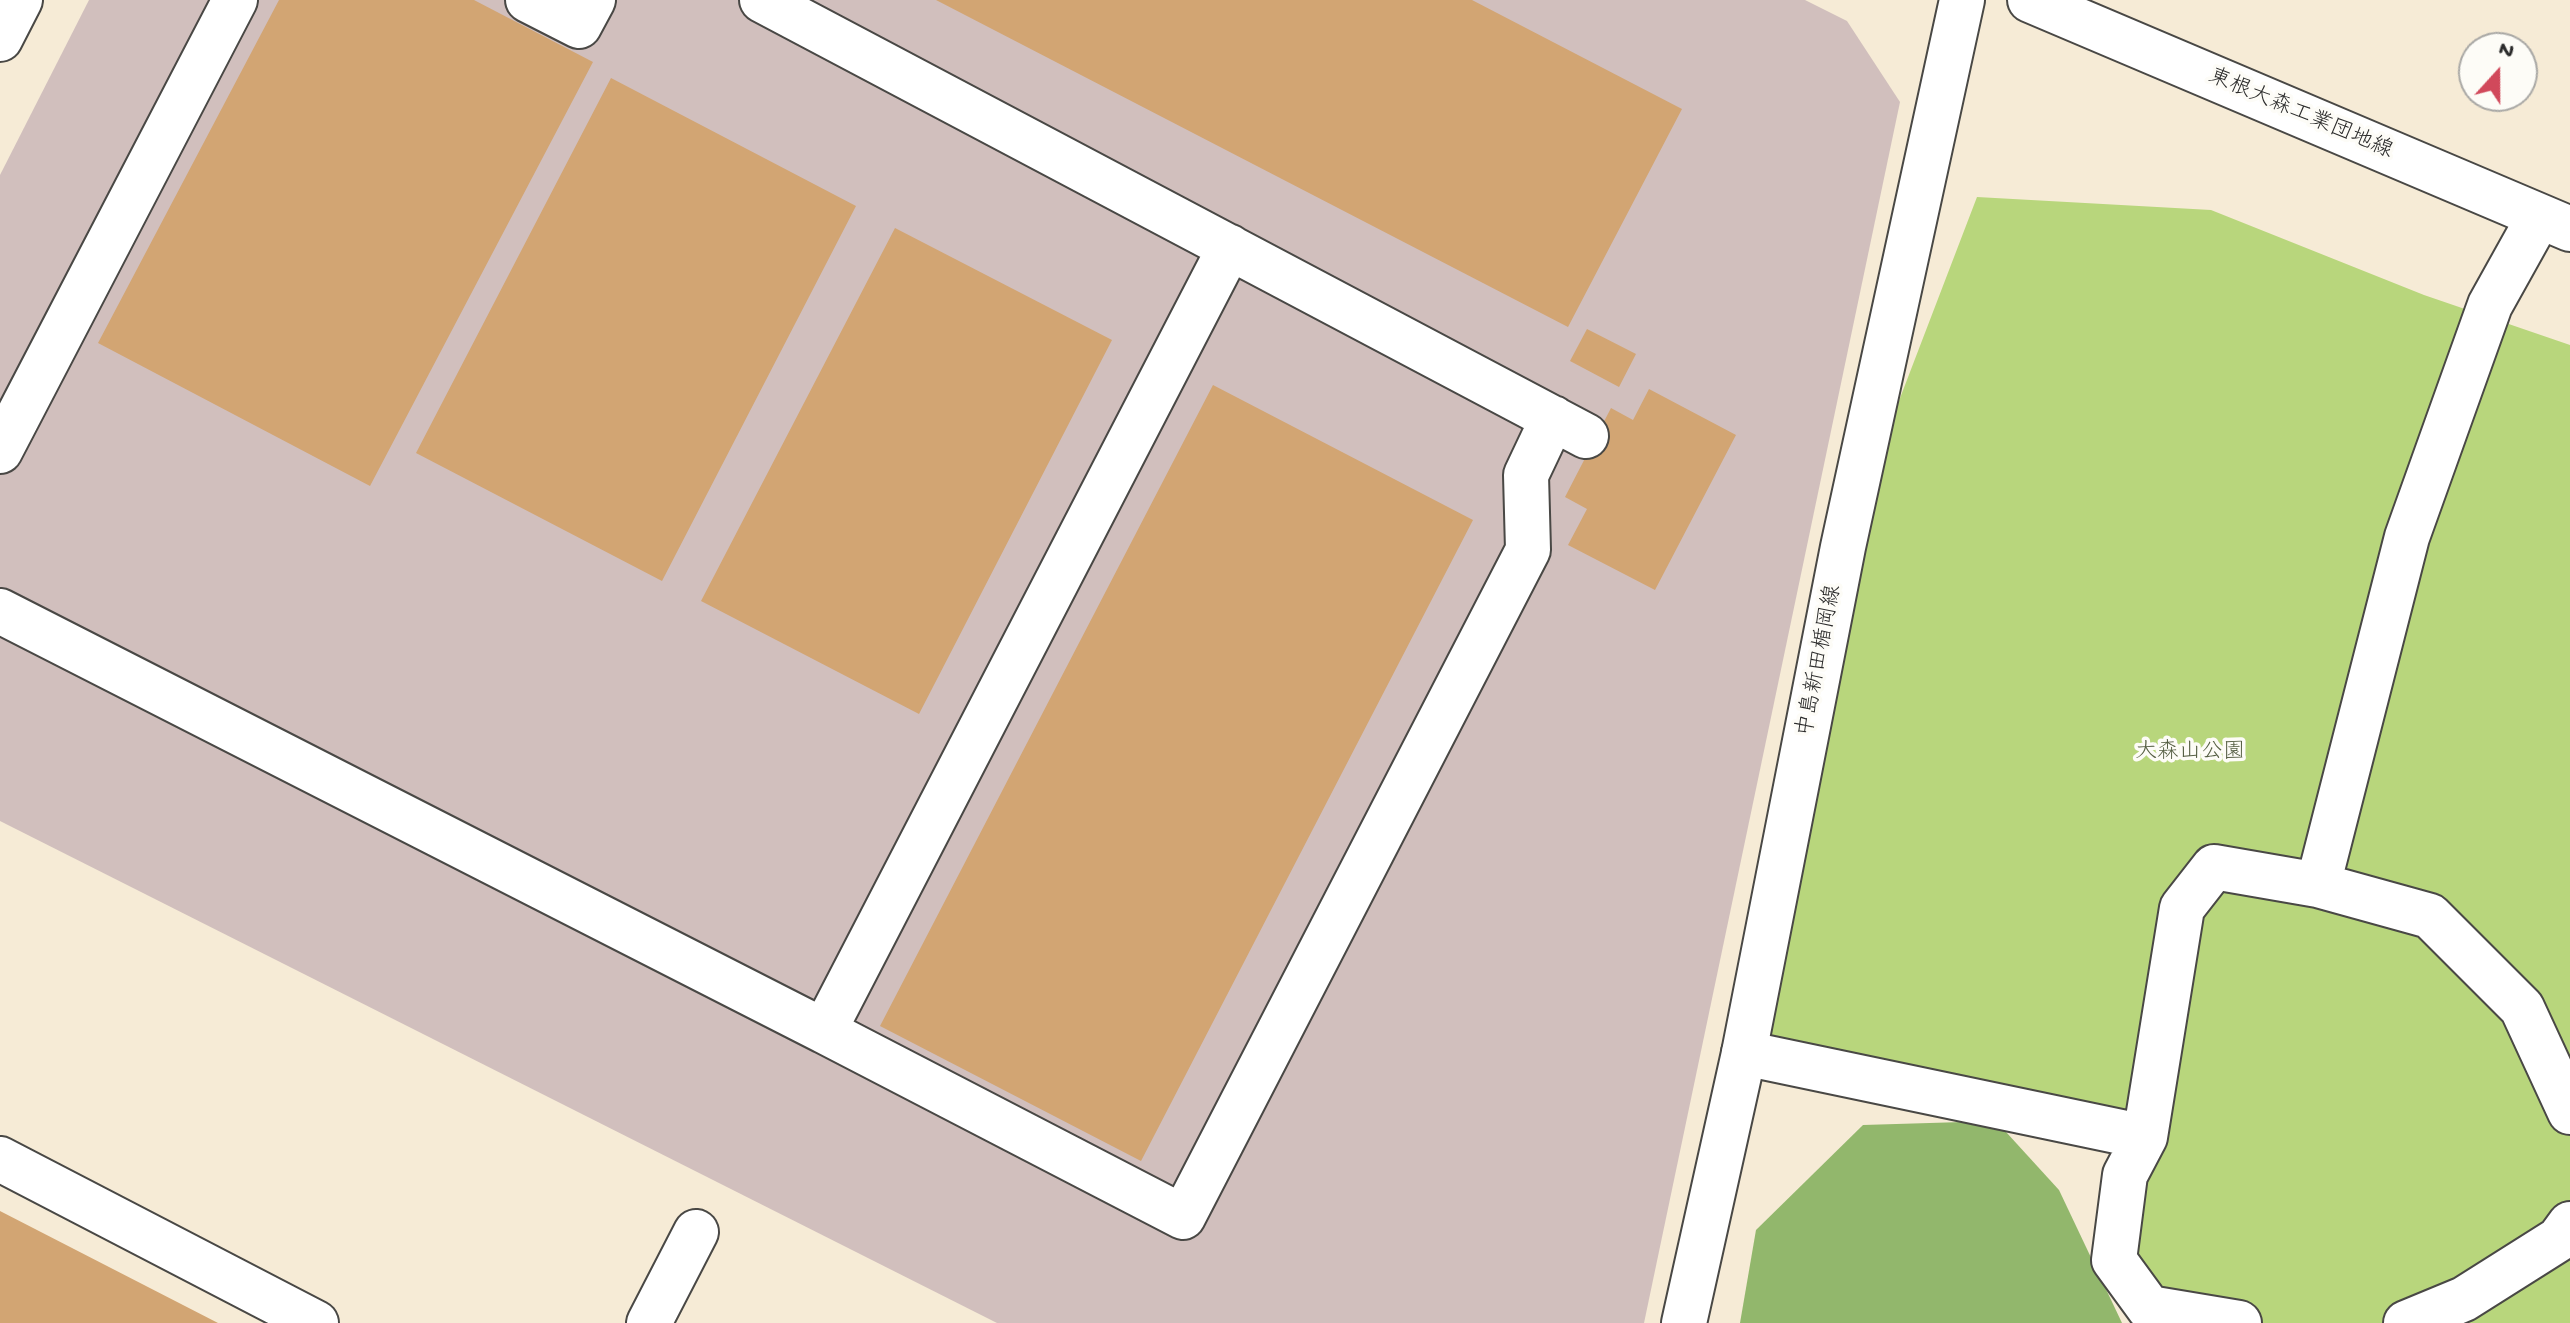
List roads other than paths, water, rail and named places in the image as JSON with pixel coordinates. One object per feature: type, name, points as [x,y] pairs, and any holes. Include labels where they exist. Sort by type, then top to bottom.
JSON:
[{"type":"main road","points":[[0,39],[20,0]]},
{"type":"main road","points":[[0,451],[235,0]]},
{"type":"main road","points":[[528,0],[579,26],[593,0]]},
{"type":"main road","points":[[0,611],[1183,1217],[1528,550],[1526,475],[1569,427],[762,0]]},
{"type":"main road","name":"中島新田楯岡線","points":[[1684,1323],[1744,1053],[1843,547],[1962,0]]},
{"type":"main road","name":"東根大森工業団地線","points":[[2030,0],[2555,223]]},
{"type":"main road","points":[[2318,885],[2407,537],[2490,305],[2555,223]]},
{"type":"main road","points":[[824,1031],[1230,247]]},
{"type":"main road","points":[[2239,1323],[2149,1308],[2114,1260],[2125,1175],[2145,1137],[2182,908],[2214,867],[2318,885],[2430,916],[2522,1008],[2570,1112]]},
{"type":"main road","points":[[1744,1053],[2145,1137]]},
{"type":"main road","points":[[0,1159],[316,1323]]},
{"type":"main road","points":[[2406,1323],[2464,1299],[2559,1239],[2570,1224]]},
{"type":"main road","points":[[649,1323],[696,1232]]},
{"type":"park label","name":"大森山公園","points":[[2190,754]]}]
